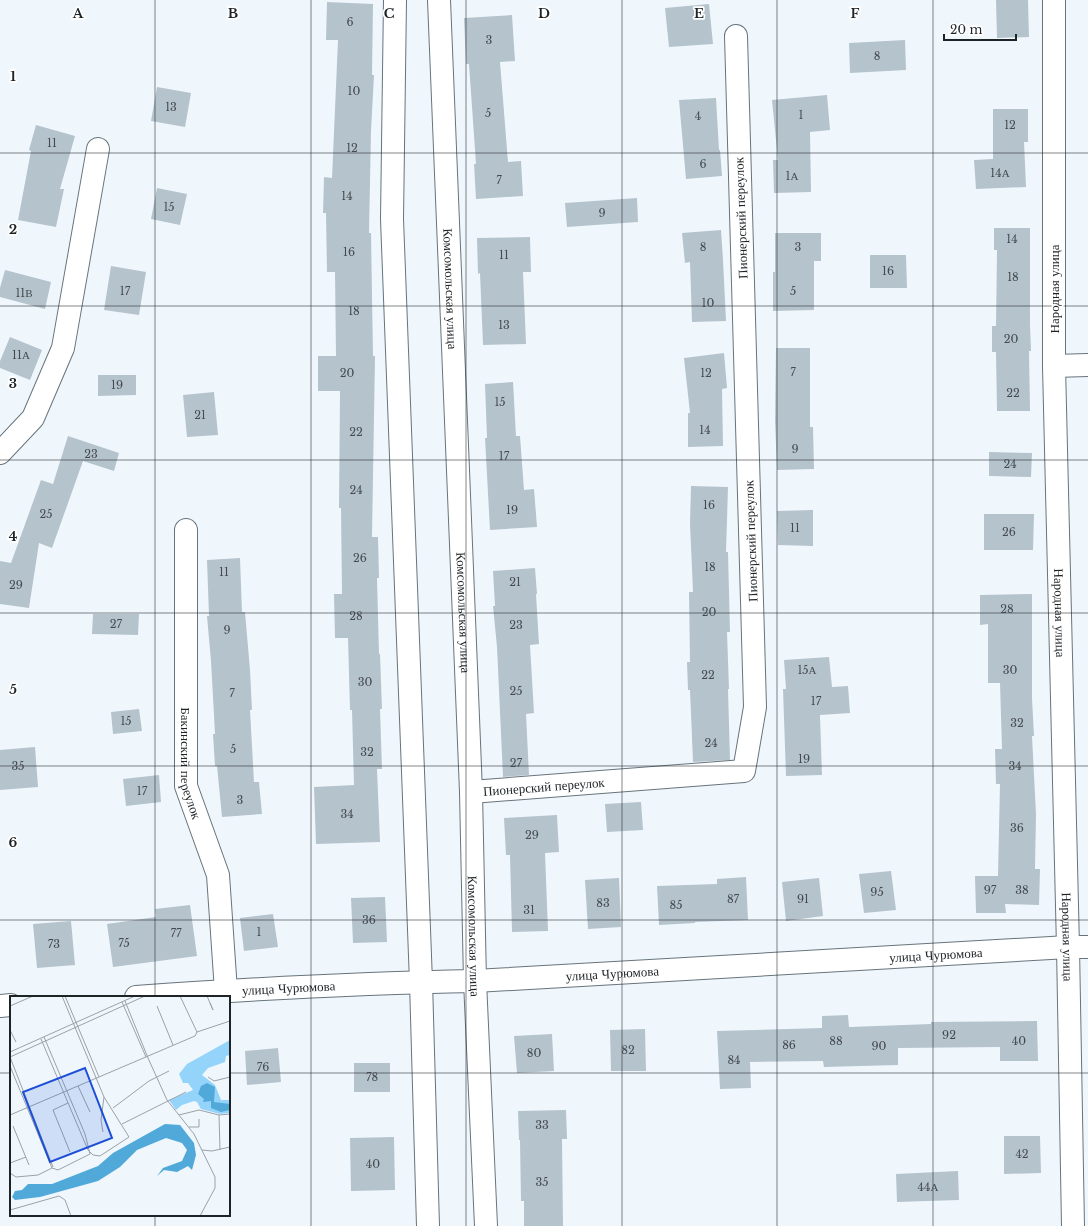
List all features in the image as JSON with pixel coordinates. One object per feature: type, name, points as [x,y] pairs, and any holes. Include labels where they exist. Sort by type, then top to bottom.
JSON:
[{"type":"street","points":[[395,0],[392,219],[421,982],[428,1226]]},
{"type":"street","name":"Комсомольская улица","points":[[440,0],[471,792],[475,981],[486,1226]]},
{"type":"street","name":"Народная улица","points":[[1054,0],[1054,366],[1078,947],[1073,1226]]},
{"type":"street","name":"Пионерский переулок","points":[[471,792],[744,771],[756,707],[736,36]]},
{"type":"street","points":[[0,453],[33,418],[63,348],[98,149]]},
{"type":"street","points":[[1054,366],[1088,365]]},
{"type":"street","name":"Бакинский переулок","points":[[186,530],[186,786],[218,874],[226,991]]},
{"type":"street","name":"улица Чурюмова","points":[[151,996],[226,991],[475,981],[1078,947]]},
{"type":"street","points":[[0,1006],[10,1005]]},
{"type":"building","points":[[996,0],[1028,0],[1029,37],[997,38]]},
{"type":"building","points":[[327,2],[373,4],[372,75],[374,75],[371,131],[369,233],[371,233],[373,356],[375,356],[372,537],[378,537],[379,578],[377,578],[382,709],[380,709],[382,769],[377,769],[380,842],[316,844],[314,787],[354,785],[348,638],[335,638],[334,594],[342,594],[341,508],[339,508],[340,391],[318,391],[318,356],[336,356],[335,272],[327,272],[326,213],[323,213],[324,177],[332,178],[338,40],[326,40]]},
{"type":"building","points":[[709,4],[713,44],[669,47],[665,8]]},
{"type":"building","points":[[512,15],[515,61],[500,62],[508,162],[521,161],[523,196],[476,199],[474,164],[476,164],[469,64],[466,64],[464,18]]},
{"type":"building","points":[[905,40],[906,70],[850,73],[849,43]]},
{"type":"building","points":[[157,87],[191,93],[185,127],[151,121]]},
{"type":"building","points":[[827,95],[830,130],[810,132],[811,192],[774,193],[773,160],[778,160],[772,100]]},
{"type":"building","points":[[716,98],[722,176],[686,179],[679,100]]},
{"type":"building","points":[[993,109],[1028,109],[1028,142],[1024,142],[1026,187],[976,189],[974,160],[993,159]]},
{"type":"building","points":[[36,125],[75,136],[60,189],[64,189],[56,227],[18,220],[31,151],[29,150]]},
{"type":"building","points":[[157,188],[187,194],[180,225],[151,219]]},
{"type":"building","points":[[637,198],[638,222],[567,227],[565,203]]},
{"type":"building","points":[[994,228],[1030,228],[1030,411],[997,411],[996,352],[992,352],[992,326],[996,326],[997,250],[994,250]]},
{"type":"building","points":[[721,230],[726,321],[692,322],[690,262],[685,263],[682,233]]},
{"type":"building","points":[[775,233],[821,233],[821,261],[814,261],[814,310],[773,311]]},
{"type":"building","points":[[530,237],[531,272],[523,272],[526,344],[483,345],[477,238]]},
{"type":"building","points":[[870,255],[906,255],[907,288],[870,288]]},
{"type":"building","points":[[111,266],[146,272],[139,315],[104,310]]},
{"type":"building","points":[[5,270],[51,282],[45,309],[0,297],[0,288]]},
{"type":"building","points":[[10,337],[42,350],[30,380],[0,368],[0,361]]},
{"type":"building","points":[[776,348],[810,348],[810,427],[813,427],[814,469],[777,470],[775,420]]},
{"type":"building","points":[[724,353],[727,388],[722,389],[723,446],[688,447],[688,413],[690,413],[684,358]]},
{"type":"building","points":[[98,375],[136,375],[136,395],[98,396]]},
{"type":"building","points":[[513,382],[516,436],[520,436],[524,490],[534,489],[537,527],[490,530],[485,438],[487,438],[485,384]]},
{"type":"building","points":[[214,392],[218,435],[187,437],[183,395]]},
{"type":"building","points":[[68,436],[119,453],[114,471],[83,461],[52,548],[39,543],[29,608],[0,604],[0,561],[11,563],[41,480],[53,484]]},
{"type":"building","points":[[989,452],[1032,453],[1031,477],[989,476]]},
{"type":"building","points":[[691,486],[728,487],[726,552],[728,552],[730,632],[727,632],[730,760],[693,762],[690,690],[688,690],[687,662],[690,662],[689,592],[693,592],[690,524]]},
{"type":"building","points":[[813,510],[813,546],[778,545],[777,511]]},
{"type":"building","points":[[984,514],[1034,514],[1033,550],[984,550]]},
{"type":"building","points":[[240,558],[242,612],[245,612],[250,670],[252,710],[250,710],[254,782],[259,782],[262,814],[222,817],[217,766],[215,766],[213,734],[215,734],[207,616],[209,616],[207,560]]},
{"type":"building","points":[[535,568],[539,644],[530,645],[534,713],[526,714],[529,775],[503,777],[497,647],[493,606],[495,606],[493,571]]},
{"type":"building","points":[[1032,594],[1032,698],[1034,736],[1032,736],[1036,814],[1035,869],[1040,869],[1039,905],[1005,904],[1006,913],[976,913],[975,876],[998,876],[1000,784],[996,784],[995,749],[1002,749],[1000,683],[988,683],[988,624],[980,625],[980,595]]},
{"type":"building","points":[[93,614],[139,614],[138,635],[92,634]]},
{"type":"building","points":[[829,657],[832,687],[848,686],[850,713],[820,715],[822,775],[786,776],[783,689],[786,689],[784,660]]},
{"type":"building","points":[[139,709],[142,731],[113,734],[111,712]]},
{"type":"building","points":[[35,747],[38,787],[0,790],[0,750]]},
{"type":"building","points":[[159,775],[161,802],[126,806],[123,779]]},
{"type":"building","points":[[641,802],[643,830],[607,832],[605,804]]},
{"type":"building","points":[[557,815],[559,852],[545,853],[548,931],[512,932],[510,855],[506,855],[504,818]]},
{"type":"building","points":[[891,871],[896,910],[864,913],[859,874]]},
{"type":"building","points":[[746,877],[748,920],[659,925],[657,886],[717,884],[717,879]]},
{"type":"building","points":[[619,878],[621,927],[588,929],[585,880]]},
{"type":"building","points":[[819,878],[823,916],[786,921],[782,882]]},
{"type":"building","points":[[385,897],[387,942],[353,943],[351,898]]},
{"type":"building","points":[[190,905],[197,956],[113,967],[107,924],[156,917],[155,909]]},
{"type":"building","points":[[273,914],[278,947],[244,951],[240,918]]},
{"type":"building","points":[[71,921],[75,965],[37,968],[33,924]]},
{"type":"building","points":[[848,1015],[849,1027],[931,1024],[931,1022],[1037,1021],[1038,1061],[1000,1061],[1000,1047],[898,1048],[898,1065],[824,1067],[823,1061],[750,1062],[751,1088],[720,1089],[717,1031],[822,1028],[822,1016]]},
{"type":"building","points":[[645,1029],[646,1071],[611,1071],[610,1030]]},
{"type":"building","points":[[552,1034],[554,1071],[517,1073],[514,1036]]},
{"type":"building","points":[[278,1048],[281,1082],[247,1085],[245,1051]]},
{"type":"building","points":[[354,1063],[390,1063],[390,1092],[354,1092]]},
{"type":"building","points":[[566,1110],[567,1139],[562,1139],[563,1226],[524,1226],[524,1201],[521,1201],[518,1111]]},
{"type":"building","points":[[1004,1136],[1040,1136],[1041,1173],[1004,1174]]},
{"type":"building","points":[[394,1137],[395,1190],[351,1191],[350,1138]]},
{"type":"building","points":[[958,1171],[959,1200],[897,1202],[896,1174]]}]
